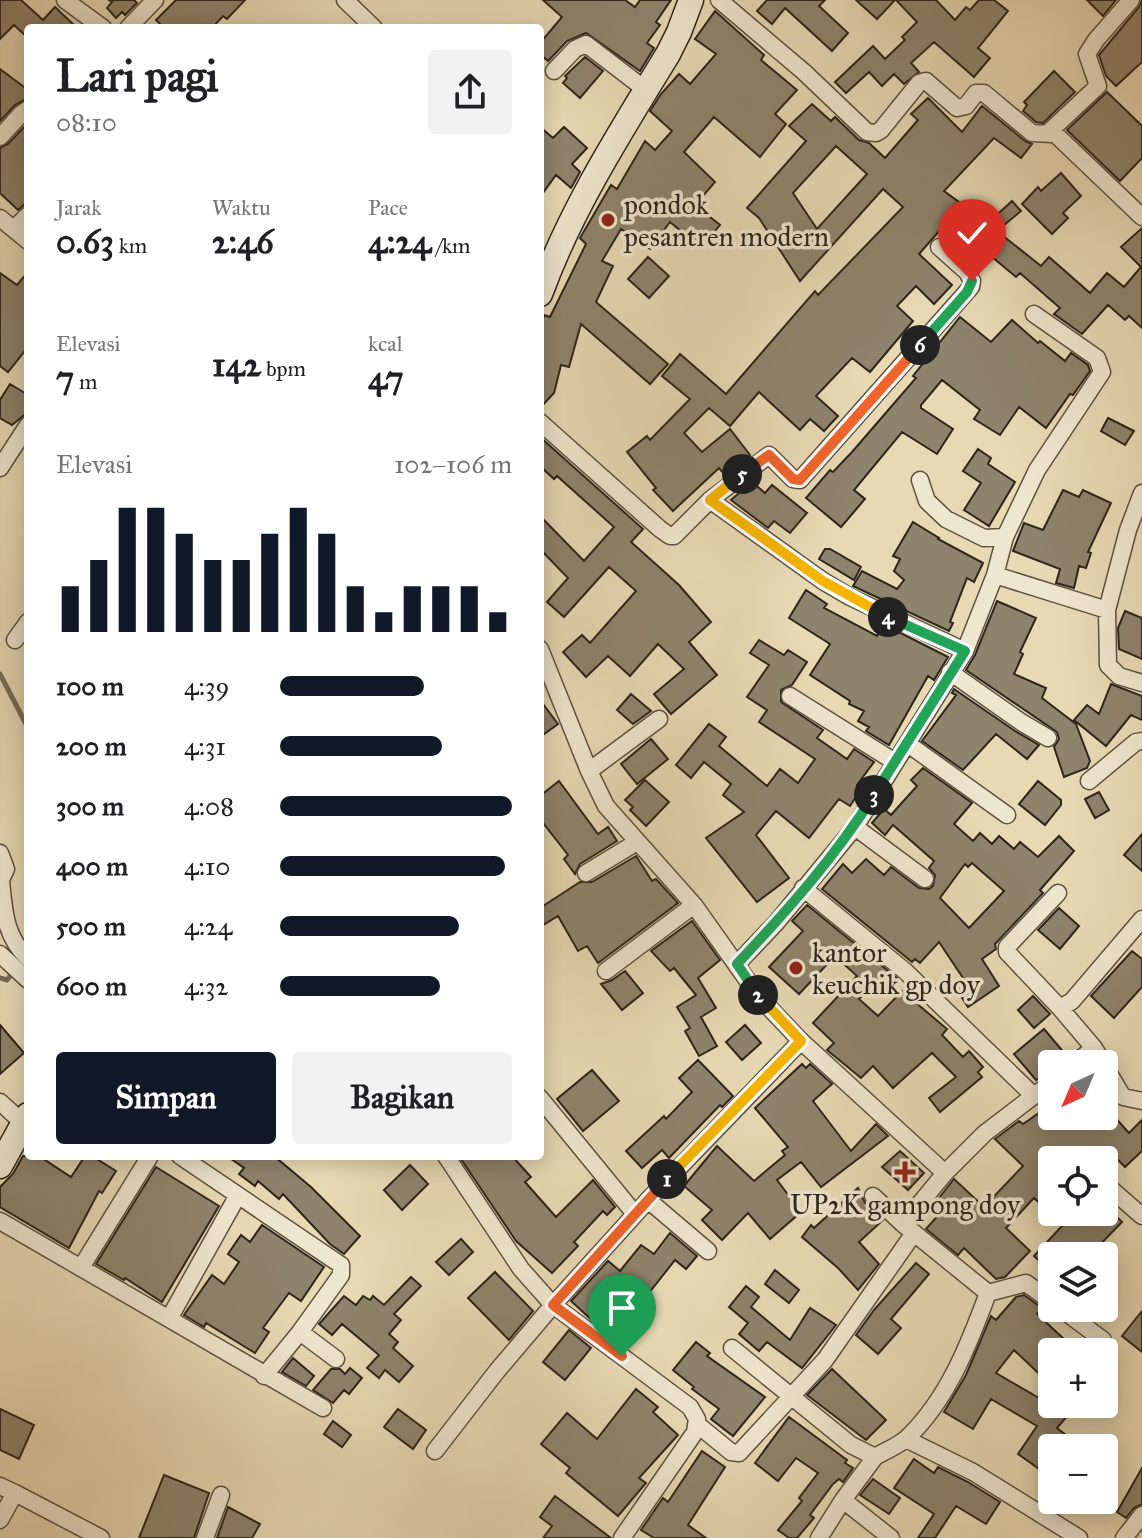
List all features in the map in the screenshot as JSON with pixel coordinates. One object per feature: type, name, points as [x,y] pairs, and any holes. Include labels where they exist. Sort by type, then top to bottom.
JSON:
[{"type":"street","points":[[65,0],[98,24]]},
{"type":"street","points":[[132,24],[155,0]]},
{"type":"street","points":[[345,0],[370,24]]},
{"type":"street","points":[[544,283],[577,210],[679,32],[691,0]]},
{"type":"street","points":[[719,0],[804,72],[867,132],[881,130],[919,83],[926,81],[957,108],[966,106],[976,93],[984,93],[1032,133],[1052,134],[1142,217]]},
{"type":"street","points":[[1052,134],[1052,128],[1098,86],[1087,54],[1131,0]]},
{"type":"street","points":[[554,71],[575,49],[586,44],[646,90]]},
{"type":"street","points":[[0,137],[24,112]]},
{"type":"street","points":[[0,218],[24,238]]},
{"type":"street","points":[[14,229],[24,219]]},
{"type":"street","points":[[544,426],[670,536],[680,534],[710,500],[769,455],[793,479],[800,480],[971,287],[970,276],[939,247]]},
{"type":"street","points":[[737,964],[776,923],[855,827],[908,744],[965,651],[995,575],[1005,537],[1037,470],[1102,372],[1097,358],[1034,314]]},
{"type":"street","points":[[0,468],[24,431]]},
{"type":"street","points":[[920,480],[927,501],[946,519],[984,538],[1005,537]]},
{"type":"street","points":[[1142,493],[1128,530],[1107,610],[1108,665],[1119,676],[1142,683]]},
{"type":"street","points":[[710,500],[850,597],[965,651]]},
{"type":"street","points":[[995,575],[1107,610]]},
{"type":"street","points":[[15,640],[24,628]]},
{"type":"street","points":[[544,659],[606,806],[694,905],[760,998],[801,1041],[945,1173]]},
{"type":"street","points":[[950,672],[1048,738]]},
{"type":"street","points":[[790,696],[895,762]]},
{"type":"street","points":[[589,771],[659,719]]},
{"type":"street","points":[[1089,781],[1136,742],[1142,741]]},
{"type":"street","points":[[908,744],[1007,815]]},
{"type":"street","points":[[855,827],[925,879]]},
{"type":"street","points":[[586,873],[637,842]]},
{"type":"street","points":[[0,853],[6,862],[0,881],[12,955],[24,974]]},
{"type":"street","points":[[803,888],[905,971],[1034,1096]]},
{"type":"street","points":[[1058,893],[1007,947],[1007,952],[1060,1008],[1094,1048],[1092,1050]]},
{"type":"street","points":[[606,971],[694,905]]},
{"type":"street","points":[[1060,1008],[1072,1001],[1142,919]]},
{"type":"street","points":[[435,1451],[553,1305],[648,1200],[801,1041]]},
{"type":"street","points":[[1118,1088],[1123,1097],[1142,1101]]},
{"type":"street","points":[[449,1160],[521,1269],[553,1305],[690,1407],[698,1425],[731,1452],[739,1453],[825,1360],[945,1173],[985,1133],[1038,1093]]},
{"type":"street","points":[[0,1102],[24,1118]]},
{"type":"street","points":[[544,1103],[635,1214]]},
{"type":"street","points":[[0,1166],[24,1123]]},
{"type":"street","points":[[82,1266],[148,1160]]},
{"type":"street","points":[[186,1160],[341,1265],[341,1275],[264,1376]]},
{"type":"street","points":[[170,1317],[238,1195]]},
{"type":"street","points":[[1118,1195],[1142,1216]]},
{"type":"street","points":[[873,1196],[988,1293]]},
{"type":"street","points":[[648,1200],[708,1251]]},
{"type":"street","points":[[0,1221],[323,1408]]},
{"type":"street","points":[[988,1293],[1026,1283],[1038,1292]]},
{"type":"street","points":[[819,1538],[875,1457],[906,1439],[938,1398],[968,1347],[988,1293]]},
{"type":"street","points":[[1079,1322],[1100,1338]]},
{"type":"street","points":[[300,1332],[336,1359]]},
{"type":"street","points":[[732,1348],[851,1445],[875,1457]]},
{"type":"street","points":[[622,1538],[698,1425]]},
{"type":"street","points":[[906,1439],[973,1472],[1079,1538]]},
{"type":"street","points":[[0,1520],[8,1489],[101,1538]]},
{"type":"street","points":[[205,1538],[221,1495]]},
{"type":"street","points":[[843,1500],[891,1538]]},
{"type":"street","points":[[1124,1538],[1142,1515]]},
{"type":"building","points":[[0,0],[21,0],[43,20],[55,7],[73,24],[24,24],[24,34],[14,25],[0,39]]},
{"type":"building","points":[[109,0],[134,0],[137,3],[125,15],[122,12],[116,18],[107,8],[112,2]]},
{"type":"building","points":[[176,0],[245,0],[227,19],[223,16],[216,24],[160,24],[156,20]]},
{"type":"building","points":[[543,0],[625,0],[635,7],[640,0],[671,0],[656,22],[660,25],[647,43],[654,48],[640,71],[586,33],[567,41],[548,61],[544,58],[544,38],[562,17]]},
{"type":"building","points":[[767,0],[825,0],[819,6],[848,33],[832,51],[785,8],[772,24],[757,11]]},
{"type":"building","points":[[856,0],[895,0],[877,19]]},
{"type":"building","points":[[896,0],[936,0],[955,20],[966,7],[970,10],[979,0],[994,0],[1008,11],[978,48],[990,58],[974,77],[934,42],[911,63],[919,72],[904,84],[894,74],[882,86],[869,72],[846,93],[835,82],[873,46],[885,59],[905,40],[902,37],[917,22]]},
{"type":"building","points":[[1087,0],[1116,0],[1103,16]]},
{"type":"building","points":[[1142,0],[1142,62],[1116,86],[1106,76],[1099,55]]},
{"type":"building","points":[[715,11],[764,55],[761,60],[797,90],[775,114],[786,124],[760,157],[714,117],[684,152],[715,182],[695,205],[720,225],[701,248],[670,222],[650,249],[621,229],[602,261],[613,266],[596,302],[668,364],[650,384],[581,324],[569,367],[561,365],[554,393],[544,404],[544,315],[550,317],[586,244],[580,238],[611,185],[617,189],[645,141],[655,150],[672,131],[650,111],[661,94],[679,74],[690,84],[716,54],[695,39]]},
{"type":"building","points":[[585,57],[603,71],[580,98],[563,83],[567,78],[565,76]]},
{"type":"building","points":[[0,69],[24,87],[24,100],[0,121]]},
{"type":"building","points":[[1054,71],[1075,92],[1043,123],[1036,122],[1023,111],[1027,105],[1024,102]]},
{"type":"building","points":[[1107,92],[1142,126],[1142,158],[1120,181],[1067,130]]},
{"type":"building","points":[[928,98],[962,132],[982,106],[1032,144],[1021,158],[994,138],[944,191],[988,223],[1012,201],[1021,211],[997,231],[1041,266],[1049,257],[1090,293],[1107,273],[1124,287],[1141,267],[1121,247],[1142,228],[1142,328],[1129,316],[1125,320],[1108,305],[1082,334],[1054,314],[1060,308],[1020,273],[1016,277],[979,246],[976,249],[971,244],[973,241],[948,221],[919,254],[952,285],[934,304],[916,286],[897,306],[913,321],[870,372],[852,358],[816,396],[838,416],[824,431],[810,419],[800,430],[759,392],[730,426],[709,408],[684,433],[702,452],[730,429],[750,455],[725,475],[719,468],[673,511],[653,490],[656,488],[627,452],[647,436],[650,440],[690,399],[662,376],[680,354],[726,394],[815,291],[818,295],[903,207],[883,189],[800,281],[759,218],[747,208],[806,141],[789,126],[812,104],[831,121],[835,117],[859,140],[869,143],[885,158],[918,120],[911,114]],"holes":[[[836,146],[867,174],[817,229],[793,193]]]},
{"type":"building","points":[[24,127],[24,205],[18,210],[0,193],[0,148]]},
{"type":"building","points":[[564,127],[587,148],[572,164],[580,172],[571,188],[556,175],[544,192],[544,130],[553,138]]},
{"type":"building","points":[[1061,173],[1081,196],[1063,213],[1068,218],[1052,234],[1022,204],[1038,187],[1041,191]]},
{"type":"building","points":[[648,257],[669,276],[649,298],[628,279]]},
{"type":"building","points":[[0,273],[17,285],[24,277],[24,352],[8,372],[0,366]]},
{"type":"building","points":[[960,317],[991,342],[1012,320],[1065,361],[1071,353],[1088,365],[1090,371],[1046,428],[1019,407],[1000,435],[974,419],[980,410],[942,380],[921,405],[953,429],[937,454],[902,432],[854,490],[865,499],[841,527],[806,498],[830,470],[833,472],[852,452],[916,378],[913,376]]},
{"type":"building","points":[[10,384],[24,393],[24,415],[12,425],[0,418],[0,400]]},
{"type":"building","points":[[1108,418],[1134,431],[1125,445],[1101,431]]},
{"type":"building","points":[[544,441],[643,529],[631,542],[679,585],[711,622],[689,642],[717,675],[671,714],[654,694],[684,669],[658,644],[630,676],[608,656],[586,677],[563,652],[582,635],[590,643],[636,591],[609,567],[564,617],[547,602],[568,578],[544,553],[544,520],[584,561],[614,527],[557,476],[554,479],[544,470]]},
{"type":"building","points":[[978,449],[991,458],[988,464],[1015,482],[989,526],[964,510],[981,483],[963,471]]},
{"type":"building","points":[[752,482],[765,493],[772,485],[807,513],[790,533],[774,521],[768,528],[731,500]]},
{"type":"building","points":[[1063,490],[1079,497],[1083,490],[1111,503],[1088,552],[1091,553],[1086,568],[1079,566],[1074,588],[1056,583],[1060,569],[1013,551],[1024,523],[1043,530]]},
{"type":"building","points":[[913,522],[983,563],[974,582],[967,578],[949,631],[853,586],[862,571],[897,589],[904,580],[894,571],[900,559],[893,556]]},
{"type":"building","points":[[825,549],[861,567],[854,580],[819,559]]},
{"type":"building","points":[[806,590],[827,604],[824,608],[877,636],[883,624],[948,657],[934,680],[928,676],[889,745],[866,731],[869,727],[858,721],[864,711],[849,704],[850,701],[810,675],[830,644],[789,618]]},
{"type":"building","points":[[997,601],[1036,618],[1020,652],[1023,654],[1014,674],[1046,688],[1042,698],[1076,724],[1090,761],[1087,768],[1064,777],[1054,747],[1059,739],[1057,732],[966,670]]},
{"type":"building","points":[[1125,611],[1142,618],[1142,659],[1119,649],[1118,628]]},
{"type":"building","points":[[759,640],[784,655],[788,650],[807,662],[792,685],[781,690],[781,702],[823,730],[817,738],[847,759],[854,749],[874,762],[857,785],[862,788],[850,806],[839,799],[809,838],[776,811],[756,835],[789,878],[757,902],[706,838],[744,812],[723,795],[731,784],[704,762],[691,778],[676,765],[709,724],[726,737],[719,746],[767,786],[780,769],[798,783],[815,759],[759,722],[767,710],[747,697],[769,665],[750,653]]},
{"type":"building","points":[[1111,684],[1142,696],[1142,720],[1131,715],[1106,746],[1074,720],[1087,705],[1099,714]]},
{"type":"building","points":[[954,689],[1039,745],[1027,759],[996,734],[963,770],[922,741],[956,695],[952,693]]},
{"type":"building","points":[[631,694],[651,711],[633,724],[617,710]]},
{"type":"building","points":[[544,705],[558,724],[544,734]]},
{"type":"building","points":[[651,739],[668,759],[637,784],[621,764]]},
{"type":"building","points":[[923,768],[972,803],[954,824],[973,841],[980,833],[992,844],[999,836],[1014,849],[1020,842],[1038,857],[1059,836],[1074,851],[1040,890],[1043,893],[995,944],[996,949],[982,959],[999,986],[968,1007],[955,987],[965,981],[939,942],[920,963],[915,959],[912,962],[822,889],[843,864],[852,873],[866,859],[884,875],[891,867],[919,888],[929,889],[933,886],[935,875],[929,868],[934,861],[893,825],[885,835],[872,823],[884,809],[891,815],[917,786],[911,780]],"holes":[[[972,863],[1004,891],[969,928],[940,898],[965,864],[968,867]]]},
{"type":"building","points":[[645,780],[669,802],[646,826],[625,800]]},
{"type":"building","points":[[559,781],[598,834],[608,827],[617,841],[580,864],[575,874],[564,859],[568,855],[544,824],[544,793]]},
{"type":"building","points":[[1038,781],[1061,800],[1061,805],[1045,825],[1019,804]]},
{"type":"building","points":[[1099,792],[1109,810],[1095,818],[1085,799]]},
{"type":"building","points":[[1142,834],[1142,871],[1124,855]]},
{"type":"building","points":[[636,856],[652,881],[656,879],[678,903],[598,963],[587,946],[578,951],[558,916],[544,925],[544,905],[580,882],[592,882]]},
{"type":"building","points":[[807,905],[897,978],[887,989],[876,980],[859,999],[878,1016],[902,991],[947,1029],[942,1035],[963,1057],[969,1051],[983,1067],[978,1072],[982,1077],[940,1112],[929,1098],[956,1077],[932,1053],[893,1088],[873,1066],[861,1078],[827,1050],[834,1043],[813,1023],[857,976],[835,956],[799,994],[769,967],[803,931],[792,921]]},
{"type":"building","points":[[1059,908],[1079,926],[1060,949],[1038,930]]},
{"type":"building","points":[[692,921],[720,960],[698,978],[716,1008],[701,1017],[717,1046],[699,1056],[685,1031],[690,1028],[677,1007],[696,995],[674,968],[670,971],[651,951]]},
{"type":"building","points":[[1132,951],[1142,959],[1142,987],[1114,1018],[1091,996]]},
{"type":"building","points":[[625,971],[643,993],[622,1010],[601,984]]},
{"type":"building","points":[[1033,996],[1050,1014],[1034,1028],[1018,1010]]},
{"type":"building","points":[[0,1025],[24,1053],[0,1074]]},
{"type":"building","points":[[745,1025],[761,1043],[742,1060],[726,1042]]},
{"type":"building","points":[[1044,1029],[1062,1050],[1038,1050],[1036,1080],[1014,1054]]},
{"type":"building","points":[[698,1060],[733,1096],[722,1107],[720,1105],[669,1158],[662,1150],[642,1168],[626,1151],[664,1116],[666,1119],[692,1092],[679,1078]]},
{"type":"building","points":[[802,1064],[806,1068],[810,1064],[832,1084],[813,1101],[851,1151],[876,1124],[888,1136],[821,1187],[801,1162],[777,1180],[801,1212],[770,1239],[748,1213],[722,1240],[702,1220],[712,1210],[684,1186],[717,1146],[754,1181],[785,1155],[782,1151],[788,1147],[755,1108]]},
{"type":"building","points":[[592,1070],[619,1101],[583,1131],[557,1099]]},
{"type":"building","points":[[1038,1114],[1038,1130],[1118,1130],[1118,1121],[1129,1133],[1142,1120],[1142,1151],[1125,1167],[1118,1160],[1118,1146],[1038,1146],[1038,1202],[1034,1198],[1006,1228],[1030,1251],[1005,1277],[996,1279],[964,1248],[958,1255],[926,1229],[943,1210],[935,1203],[954,1179],[984,1207],[1023,1166],[995,1139],[1019,1121],[1023,1124]]},
{"type":"building","name":"UP2K gampong doy","points":[[900,1151],[924,1173],[908,1190],[882,1167]]},
{"type":"building","points":[[23,1156],[24,1160],[45,1160],[71,1177],[82,1160],[98,1160],[116,1171],[102,1193],[99,1191],[69,1248],[0,1207],[0,1187],[13,1174]]},
{"type":"building","points":[[233,1160],[279,1160],[360,1236],[344,1254],[330,1244],[283,1194],[279,1199],[258,1181],[255,1186],[239,1174],[244,1168]]},
{"type":"building","points":[[462,1160],[516,1160],[531,1177],[525,1182],[556,1217],[593,1180],[615,1207],[607,1215],[603,1211],[574,1242],[578,1246],[552,1273],[516,1241]]},
{"type":"building","points":[[410,1165],[428,1184],[402,1210],[384,1190]]},
{"type":"building","points":[[156,1167],[219,1206],[162,1302],[96,1264]]},
{"type":"building","points":[[858,1188],[865,1203],[883,1220],[859,1242],[879,1264],[858,1290],[802,1237],[811,1225],[814,1228]]},
{"type":"building","points":[[1118,1218],[1122,1222],[1103,1242],[1047,1242],[1062,1226],[1118,1226]]},
{"type":"building","points":[[262,1225],[324,1267],[301,1301],[289,1293],[263,1328],[269,1332],[255,1353],[206,1323],[204,1327],[184,1315],[212,1275],[224,1284],[239,1262],[228,1254],[241,1235],[250,1242]]},
{"type":"building","points":[[670,1233],[697,1256],[686,1269],[675,1260],[645,1298],[651,1303],[626,1332],[603,1312],[594,1322],[571,1301],[608,1261],[620,1271],[641,1245],[654,1254]]},
{"type":"building","points":[[461,1239],[473,1252],[449,1275],[436,1262]]},
{"type":"building","points":[[916,1263],[929,1274],[891,1319],[901,1328],[878,1354],[856,1335]]},
{"type":"building","points":[[775,1270],[799,1290],[789,1303],[765,1284]]},
{"type":"building","points":[[495,1272],[533,1311],[509,1340],[468,1298]]},
{"type":"building","points":[[411,1277],[421,1286],[394,1314],[401,1320],[389,1334],[398,1342],[393,1348],[413,1366],[399,1382],[385,1370],[379,1378],[367,1368],[379,1355],[342,1324],[332,1335],[319,1324],[344,1296],[356,1305],[363,1296],[370,1300],[373,1296],[384,1305]]},
{"type":"building","points":[[746,1286],[759,1297],[751,1307],[790,1340],[810,1308],[836,1325],[802,1368],[767,1342],[759,1351],[739,1334],[748,1323],[729,1307]]},
{"type":"building","points":[[1024,1295],[1038,1305],[1038,1322],[1046,1322],[1063,1338],[1038,1338],[1038,1373],[1014,1350],[996,1373],[1038,1398],[1038,1418],[1065,1418],[1057,1428],[1065,1434],[1038,1434],[1038,1468],[1018,1454],[1037,1426],[991,1399],[973,1429],[944,1412],[966,1375],[991,1316],[996,1320],[1016,1297]]},
{"type":"building","points":[[1142,1311],[1142,1352],[1122,1336]]},
{"type":"building","points":[[569,1330],[591,1348],[565,1380],[543,1362]]},
{"type":"building","points":[[696,1342],[710,1353],[707,1356],[765,1397],[733,1436],[711,1419],[719,1409],[673,1370]]},
{"type":"building","points":[[293,1358],[314,1376],[306,1386],[282,1372]]},
{"type":"building","points":[[350,1368],[362,1378],[349,1394],[344,1390],[333,1403],[313,1390],[331,1369],[340,1369],[345,1374]]},
{"type":"building","points":[[832,1369],[886,1420],[866,1440],[807,1395]]},
{"type":"building","points":[[636,1389],[658,1407],[653,1412],[678,1435],[639,1478],[646,1483],[618,1516],[566,1473],[570,1468],[541,1444],[567,1413],[597,1439]]},
{"type":"building","points":[[0,1409],[34,1425],[19,1459],[0,1450]]},
{"type":"building","points":[[398,1409],[426,1430],[413,1449],[384,1427]]},
{"type":"building","points":[[789,1417],[847,1460],[845,1463],[853,1468],[843,1482],[839,1479],[833,1484],[810,1515],[814,1518],[797,1538],[789,1538],[778,1530],[802,1501],[799,1498],[818,1473],[796,1458],[778,1481],[755,1463]]},
{"type":"building","points":[[333,1421],[351,1435],[342,1447],[324,1434]]},
{"type":"building","points":[[702,1451],[725,1467],[688,1525],[706,1538],[654,1538],[641,1530],[663,1498],[668,1502]]},
{"type":"building","points":[[914,1459],[934,1473],[938,1467],[968,1482],[1000,1502],[986,1524],[956,1506],[935,1538],[918,1538],[934,1514],[894,1488]]},
{"type":"building","points":[[1142,1468],[1142,1504],[1126,1518],[1118,1510]]},
{"type":"building","points":[[164,1475],[209,1493],[194,1538],[139,1538]]},
{"type":"building","points":[[873,1479],[900,1498],[889,1514],[860,1495]]},
{"type":"building","points":[[555,1496],[611,1538],[543,1538],[552,1526],[540,1517]]},
{"type":"building","points":[[228,1507],[260,1524],[252,1538],[217,1538]]},
{"type":"waterway","points":[[0,674],[24,720]]},
{"type":"waterway","points":[[0,978],[7,980],[14,971]]},
{"type":"place","name":"pondok pesantren modern","points":[[608,220]]},
{"type":"place","name":"kantor keuchik gp doy","points":[[796,968]]},
{"type":"place","name":"UP2K gampong doy","points":[[905,1172]]},
{"type":"route","points":[[622,1356],[553,1305],[648,1200],[801,1041],[760,998],[737,964],[776,923],[855,827],[965,651],[850,597],[798,564],[710,500],[769,455],[793,479],[800,480],[967,292],[972,281]]}]
